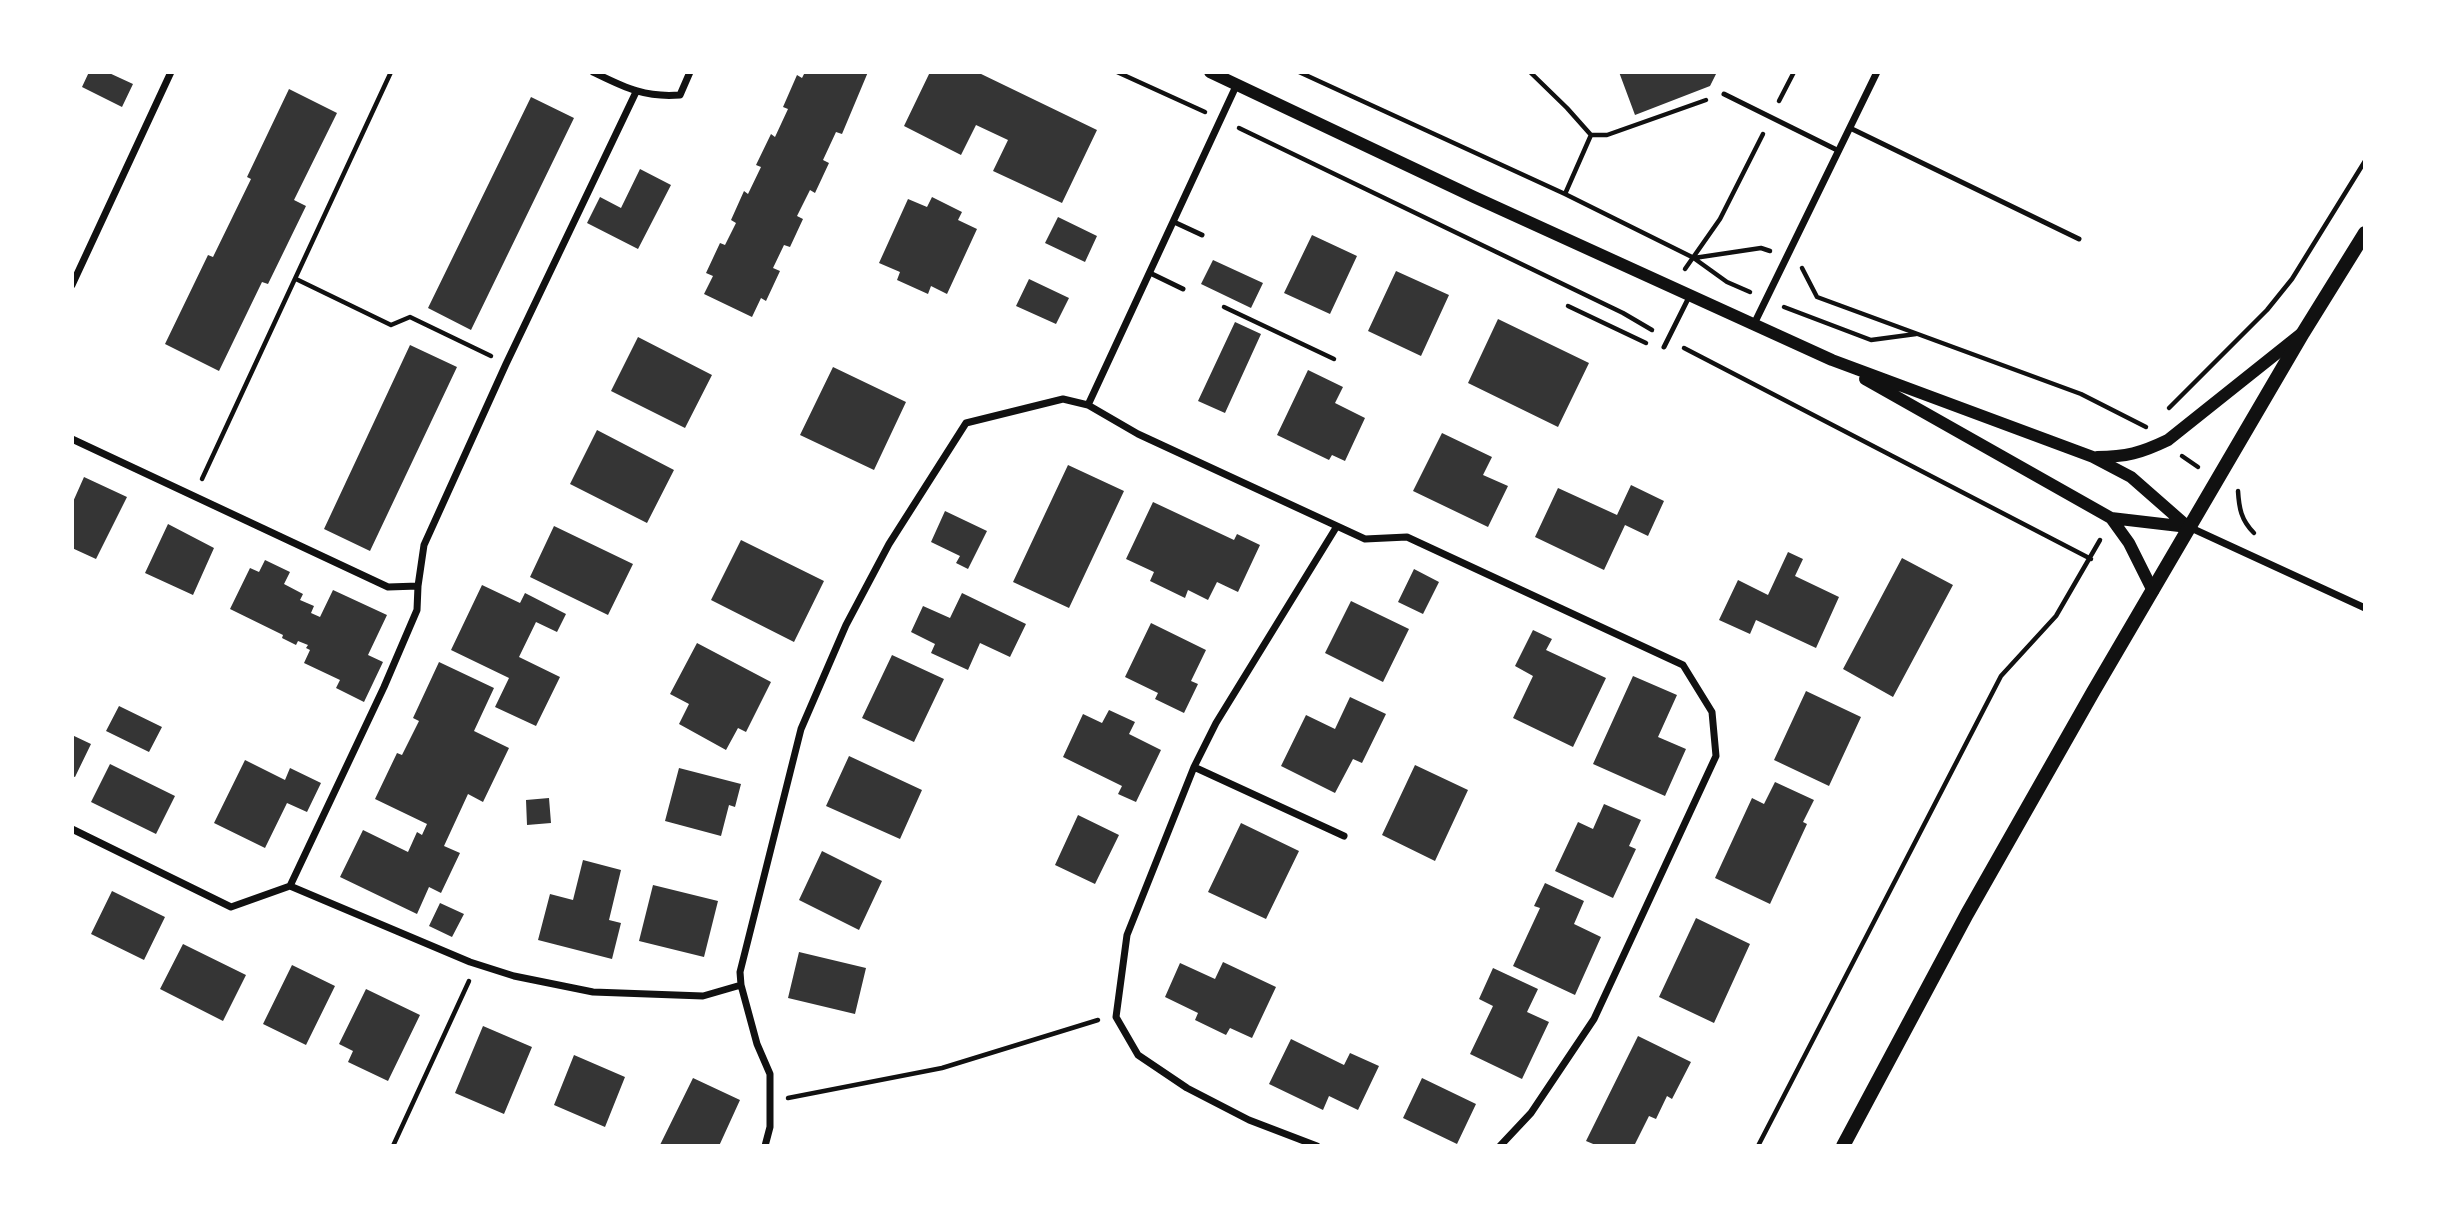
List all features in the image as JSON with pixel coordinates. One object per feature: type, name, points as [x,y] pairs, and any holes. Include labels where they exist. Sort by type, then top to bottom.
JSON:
[{"type":"main road","points":[[1843,1146],[1967,914],[2188,527],[2365,233]]},
{"type":"street","points":[[72,285],[170,72]]},
{"type":"street","points":[[593,72],[636,92],[658,97],[680,95],[690,72]]},
{"type":"street","points":[[1210,72],[1474,197],[1832,360],[2093,457],[2131,477],[2188,527],[2365,608]]},
{"type":"street","points":[[1754,324],[1877,72]]},
{"type":"street","points":[[1088,405],[1237,84]]},
{"type":"street","points":[[290,886],[412,623],[417,610],[424,545],[506,364],[636,92]]},
{"type":"street","points":[[2093,457],[2124,457],[2143,452],[2168,440],[2303,333]]},
{"type":"street","points":[[1832,360],[2111,518],[2188,527]]},
{"type":"street","points":[[765,1146],[770,1127],[770,1074],[757,1044],[740,972],[801,729],[846,625],[889,544],[966,423],[1063,399],[1088,405],[1138,434],[1365,539],[1407,537],[1683,665],[1712,712],[1716,756],[1594,1018],[1531,1113],[1500,1146]]},
{"type":"street","points":[[72,439],[388,587],[418,586]]},
{"type":"street","points":[[2111,518],[2129,543],[2153,590]]},
{"type":"street","points":[[1317,1146],[1249,1120],[1187,1088],[1138,1055],[1116,1017],[1127,935],[1194,767],[1216,723],[1337,526]]},
{"type":"street","points":[[1194,767],[1344,836]]},
{"type":"street","points":[[72,829],[231,907],[290,886],[473,963],[514,976],[593,992],[703,996],[741,985]]},
{"type":"lane","points":[[1724,94],[1839,151]]},
{"type":"lane","points":[[1850,128],[2079,239]]},
{"type":"lane","points":[[1174,222],[1202,235]]},
{"type":"lane","points":[[1150,273],[1182,289]]},
{"type":"lane","points":[[1664,347],[1690,295]]},
{"type":"path","points":[[195,496],[391,72]]},
{"type":"path","points":[[1117,72],[1623,313],[1668,340],[2091,559],[2056,616],[2001,676],[1758,1146]]},
{"type":"path","points":[[1299,72],[1565,194],[1694,258],[1727,282],[1766,300],[1871,340],[1917,334]]},
{"type":"path","points":[[1530,72],[1567,107],[1591,135],[1607,135],[1724,94]]},
{"type":"path","points":[[1671,286],[1720,219],[1794,72]]},
{"type":"path","points":[[1565,194],[1591,135]]},
{"type":"path","points":[[2167,412],[2173,402],[2267,310],[2292,279],[2365,161]]},
{"type":"path","points":[[1694,258],[1761,248],[1787,256],[1801,267],[1817,297],[2081,394],[2154,430]]},
{"type":"path","points":[[296,279],[391,325],[410,317],[506,364]]},
{"type":"path","points":[[1568,306],[1650,345]]},
{"type":"path","points":[[1224,307],[1334,359]]},
{"type":"path","points":[[393,1146],[473,963]]},
{"type":"path","points":[[770,1101],[942,1068],[1116,1017]]},
{"type":"building","points":[[89,72],[107,72],[133,84],[122,107],[82,87]]},
{"type":"building","points":[[805,72],[868,72],[842,134],[836,132],[823,160],[829,163],[815,193],[810,190],[797,216],[803,219],[790,247],[784,245],[773,268],[780,271],[766,301],[761,298],[752,317],[704,294],[713,276],[706,273],[720,243],[725,245],[736,223],[731,220],[744,191],[748,194],[761,167],[756,165],[771,134],[775,137],[788,109],[783,107],[797,75],[802,78]]},
{"type":"building","points":[[930,72],[977,72],[1097,130],[1062,203],[993,171],[1008,140],[976,125],[961,155],[904,126]]},
{"type":"building","points":[[1619,72],[1717,72],[1710,86],[1635,115]]},
{"type":"building","points":[[289,89],[337,113],[294,200],[306,206],[268,284],[262,282],[219,371],[165,344],[208,255],[213,257],[251,179],[247,177]]},
{"type":"building","points":[[531,97],[574,118],[471,330],[428,308]]},
{"type":"building","points":[[640,169],[671,185],[638,249],[587,223],[600,197],[621,208]]},
{"type":"building","points":[[932,197],[962,212],[958,220],[977,229],[947,294],[931,286],[928,294],[897,280],[900,272],[879,263],[908,199],[927,207]]},
{"type":"building","points":[[1058,217],[1097,236],[1085,262],[1045,243]]},
{"type":"building","points":[[1312,235],[1357,256],[1330,314],[1284,293]]},
{"type":"building","points":[[1213,260],[1263,283],[1251,308],[1201,284]]},
{"type":"building","points":[[1396,271],[1449,295],[1421,356],[1368,331]]},
{"type":"building","points":[[1029,279],[1069,298],[1056,324],[1016,306]]},
{"type":"building","points":[[1498,319],[1589,363],[1558,427],[1468,383]]},
{"type":"building","points":[[1235,322],[1261,334],[1225,413],[1198,401]]},
{"type":"building","points":[[638,337],[712,375],[685,428],[611,391]]},
{"type":"building","points":[[410,345],[457,367],[370,551],[324,529]]},
{"type":"building","points":[[833,367],[906,402],[874,470],[800,435]]},
{"type":"building","points":[[1308,370],[1343,387],[1335,403],[1365,418],[1345,461],[1332,455],[1329,460],[1277,435]]},
{"type":"building","points":[[597,430],[674,470],[647,523],[570,484]]},
{"type":"building","points":[[1442,433],[1492,457],[1483,475],[1508,486],[1488,527],[1413,491]]},
{"type":"building","points":[[1068,465],[1124,491],[1069,608],[1013,582]]},
{"type":"building","points":[[84,477],[127,497],[96,559],[72,548],[72,504]]},
{"type":"building","points":[[1631,485],[1664,501],[1648,536],[1625,525],[1604,570],[1535,537],[1558,488],[1617,515]]},
{"type":"building","points":[[1153,502],[1234,540],[1237,534],[1260,545],[1238,592],[1217,582],[1208,600],[1188,590],[1185,598],[1150,581],[1154,572],[1126,559]]},
{"type":"building","points":[[945,511],[987,531],[968,569],[956,563],[960,556],[931,542]]},
{"type":"building","points":[[168,524],[214,548],[193,595],[145,573]]},
{"type":"building","points":[[554,526],[633,564],[608,615],[530,577]]},
{"type":"building","points":[[741,540],[824,581],[794,642],[711,600]]},
{"type":"building","points":[[1788,552],[1803,559],[1795,576],[1839,597],[1816,648],[1756,620],[1750,634],[1719,620],[1738,580],[1768,595]]},
{"type":"building","points":[[1902,558],[1953,585],[1893,697],[1843,669]]},
{"type":"building","points":[[265,560],[290,572],[284,584],[303,594],[300,600],[314,606],[311,613],[320,617],[333,590],[387,615],[368,655],[383,662],[364,702],[336,688],[340,680],[304,663],[310,650],[306,648],[308,645],[298,641],[296,645],[282,638],[283,635],[230,609],[250,568],[259,572]]},
{"type":"building","points":[[1414,569],[1439,582],[1423,614],[1398,602]]},
{"type":"building","points":[[482,585],[520,603],[525,593],[566,614],[557,632],[536,622],[519,657],[560,677],[536,726],[495,707],[509,678],[451,650]]},
{"type":"building","points":[[962,593],[1026,624],[1010,657],[980,643],[968,670],[931,653],[935,644],[911,632],[923,606],[950,618]]},
{"type":"building","points":[[1351,601],[1409,629],[1383,682],[1325,653]]},
{"type":"building","points":[[1151,623],[1206,650],[1191,681],[1198,684],[1184,713],[1155,699],[1158,693],[1125,677]]},
{"type":"building","points":[[1533,630],[1552,639],[1546,650],[1606,678],[1573,747],[1513,718],[1533,676],[1515,666]]},
{"type":"building","points":[[697,643],[771,682],[746,732],[738,728],[726,750],[679,724],[689,704],[670,694]]},
{"type":"building","points":[[892,655],[944,679],[914,742],[862,718]]},
{"type":"building","points":[[439,662],[494,688],[474,731],[509,748],[483,802],[468,794],[444,846],[460,853],[441,893],[429,887],[417,914],[340,877],[363,830],[408,852],[417,832],[422,835],[427,824],[375,799],[397,753],[402,755],[419,721],[413,718]]},
{"type":"building","points":[[1633,676],[1677,695],[1658,737],[1686,749],[1665,796],[1593,764]]},
{"type":"building","points":[[1806,691],[1861,717],[1829,786],[1774,760]]},
{"type":"building","points":[[1350,697],[1386,714],[1362,763],[1353,759],[1335,793],[1281,766],[1306,715],[1335,729]]},
{"type":"building","points":[[119,706],[162,727],[149,752],[106,731]]},
{"type":"building","points":[[1109,710],[1135,722],[1129,734],[1161,750],[1136,802],[1118,794],[1122,786],[1063,757],[1083,714],[1102,723]]},
{"type":"building","points":[[72,735],[91,744],[75,777],[72,776]]},
{"type":"building","points":[[849,756],[922,790],[900,839],[826,806]]},
{"type":"building","points":[[245,760],[285,780],[290,768],[321,783],[307,812],[287,803],[265,848],[214,823]]},
{"type":"building","points":[[110,764],[175,796],[156,834],[91,802]]},
{"type":"building","points":[[1415,765],[1468,790],[1435,861],[1382,835]]},
{"type":"building","points":[[679,768],[741,784],[735,807],[729,805],[721,836],[665,821]]},
{"type":"building","points":[[1775,782],[1814,800],[1803,822],[1807,824],[1770,904],[1715,878],[1752,798],[1764,804]]},
{"type":"building","points":[[549,798],[551,823],[527,825],[526,800]]},
{"type":"building","points":[[1604,804],[1641,820],[1629,846],[1636,849],[1613,898],[1555,871],[1578,822],[1593,829]]},
{"type":"building","points":[[1078,815],[1119,835],[1095,884],[1055,865]]},
{"type":"building","points":[[1241,823],[1299,851],[1266,919],[1208,892]]},
{"type":"building","points":[[822,851],[882,881],[859,930],[799,900]]},
{"type":"building","points":[[583,860],[621,870],[609,920],[621,923],[612,959],[538,940],[550,894],[573,900]]},
{"type":"building","points":[[1545,883],[1584,901],[1574,924],[1601,937],[1575,995],[1513,966],[1540,908],[1534,906]]},
{"type":"building","points":[[653,885],[718,901],[704,957],[639,941]]},
{"type":"building","points":[[112,891],[165,917],[144,960],[91,934]]},
{"type":"building","points":[[440,903],[464,914],[452,937],[429,926]]},
{"type":"building","points":[[1696,918],[1750,944],[1714,1023],[1659,997]]},
{"type":"building","points":[[183,944],[246,975],[223,1021],[160,989]]},
{"type":"building","points":[[799,952],[866,968],[855,1014],[788,998]]},
{"type":"building","points":[[1223,962],[1276,987],[1252,1038],[1230,1028],[1226,1035],[1195,1020],[1198,1013],[1165,997],[1180,963],[1215,979]]},
{"type":"building","points":[[292,965],[335,986],[306,1045],[263,1024]]},
{"type":"building","points":[[1493,968],[1538,989],[1527,1012],[1549,1022],[1522,1079],[1470,1054],[1493,1006],[1479,999]]},
{"type":"building","points":[[366,989],[420,1015],[388,1081],[348,1062],[353,1051],[339,1044]]},
{"type":"building","points":[[483,1026],[532,1047],[504,1114],[455,1093]]},
{"type":"building","points":[[1638,1036],[1691,1062],[1672,1099],[1667,1096],[1656,1119],[1649,1116],[1634,1146],[1598,1146],[1586,1141]]},
{"type":"building","points":[[1291,1039],[1344,1065],[1350,1053],[1379,1066],[1358,1110],[1329,1096],[1323,1110],[1269,1084]]},
{"type":"building","points":[[574,1055],[625,1077],[605,1127],[554,1105]]},
{"type":"building","points":[[693,1078],[740,1100],[719,1146],[660,1145]]},
{"type":"building","points":[[1422,1078],[1476,1104],[1457,1144],[1403,1118]]}]
